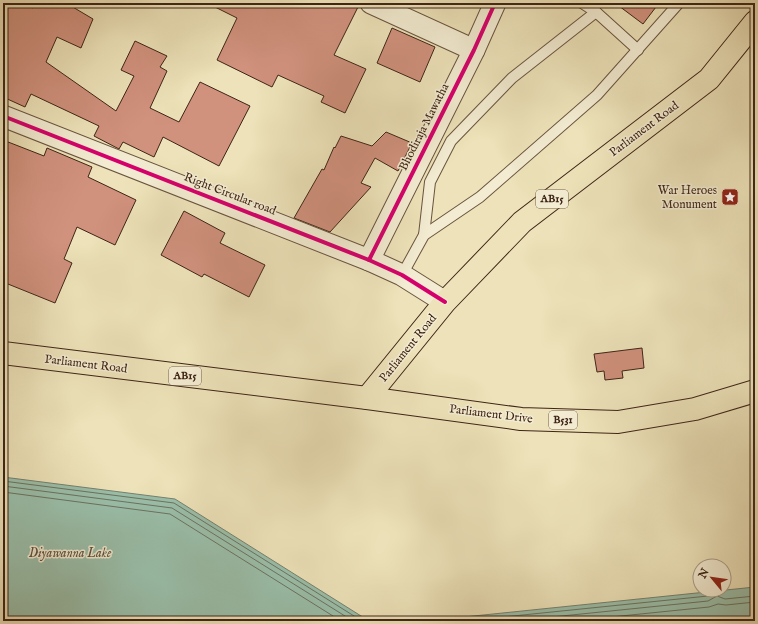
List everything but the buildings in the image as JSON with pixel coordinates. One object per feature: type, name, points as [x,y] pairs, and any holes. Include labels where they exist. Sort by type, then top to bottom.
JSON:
[{"type":"main road","name":"Parliament Road","points":[[3,354],[368,398],[445,302],[522,222],[709,79],[755,22]]},
{"type":"main road","name":"Parliament Drive","points":[[368,398],[521,419],[618,422],[696,409],[755,391]]},
{"type":"street","points":[[371,3],[474,50]]},
{"type":"street","name":"Bhodiraja Mawatha","points":[[369,260],[474,50],[495,3]]},
{"type":"street","name":"Right Circular road","points":[[3,116],[369,260],[402,275],[445,302]]},
{"type":"lane","points":[[582,3],[596,12],[638,50]]},
{"type":"lane","points":[[424,235],[480,197],[597,96],[679,3]]},
{"type":"lane","points":[[402,275],[424,235],[430,182],[451,141],[512,78],[596,12]]},
{"type":"water","name":"Diyawanna Lake","points":[[3,477],[175,499],[369,621],[3,621]]},
{"type":"water","points":[[755,587],[755,621],[425,621],[692,593],[692,598],[732,598],[732,589]]},
{"type":"cycle path","points":[[369,260],[474,50],[495,3]]},
{"type":"cycle path","points":[[3,116],[369,260],[402,275],[445,302]]},
{"type":"place","name":"War Heroes Monument","points":[[730,197]]}]
